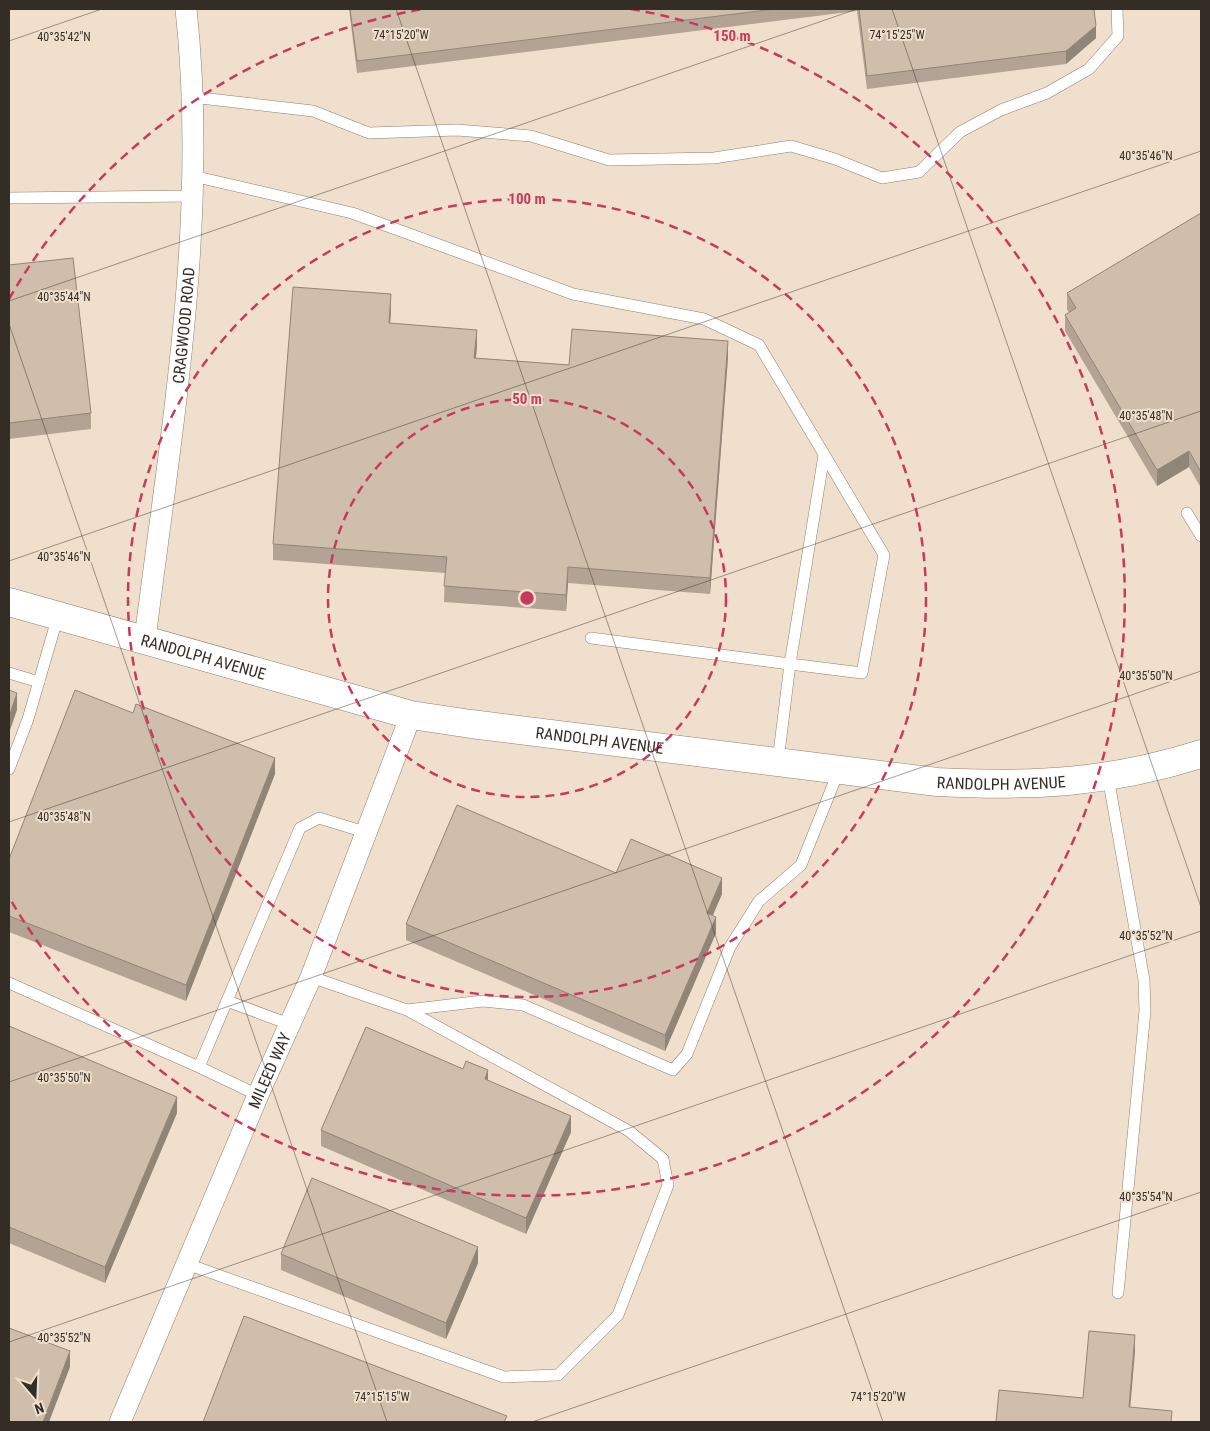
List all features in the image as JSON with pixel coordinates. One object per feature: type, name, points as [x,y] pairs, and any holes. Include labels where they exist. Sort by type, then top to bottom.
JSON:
[{"type":"main road","name":"RANDOLPH AVENUE","points":[[9,602],[411,714],[471,724],[937,782],[994,785],[1051,784],[1108,777],[1201,754]]},
{"type":"street","name":"CRAGWOOD ROAD","points":[[145,639],[189,279],[193,186],[192,96],[186,9]]},
{"type":"street","name":"MILEED WAY","points":[[120,1422],[258,1095],[311,978],[368,833],[411,714]]},
{"type":"lane","points":[[192,96],[313,111],[369,133],[457,130],[531,136],[609,160],[714,158],[791,146],[834,159],[882,178],[919,172],[960,132],[1001,110],[1047,93],[1089,69],[1118,36],[1116,9]]},
{"type":"lane","points":[[9,198],[193,186],[352,213],[572,294],[704,319],[759,345],[884,555],[862,673],[591,638]]},
{"type":"lane","points":[[778,761],[790,664],[824,455]]},
{"type":"lane","points":[[1186,513],[1201,536]]},
{"type":"lane","points":[[9,769],[28,719],[58,616]]},
{"type":"lane","points":[[9,673],[39,682]]},
{"type":"lane","points":[[407,1010],[483,1001],[523,1005],[673,1070],[687,1054],[730,947],[759,901],[801,865],[839,770]]},
{"type":"lane","points":[[1108,777],[1144,980],[1145,1011],[1118,1293]]},
{"type":"lane","points":[[199,1067],[300,828],[319,818],[368,833]]},
{"type":"lane","points":[[187,1264],[504,1377],[558,1375],[618,1315],[668,1185],[663,1159],[629,1131],[407,1010],[311,978]]},
{"type":"lane","points":[[9,983],[258,1095]]},
{"type":"lane","points":[[227,1002],[289,1024]]},
{"type":"building","points":[[350,9],[775,9],[357,61]]},
{"type":"building","points":[[859,9],[1094,9],[1096,26],[1066,51],[867,76]]},
{"type":"building","points":[[1201,213],[1201,472],[1189,451],[1157,470],[1065,315],[1076,308],[1067,293]]},
{"type":"building","points":[[73,258],[91,413],[9,423],[9,265]]},
{"type":"building","points":[[293,287],[391,294],[389,323],[477,330],[474,358],[569,365],[572,329],[728,341],[710,578],[568,567],[566,595],[444,586],[447,557],[273,544]]},
{"type":"building","points":[[9,690],[17,693],[9,717]]},
{"type":"building","points":[[75,690],[133,713],[136,704],[275,758],[186,985],[9,916],[9,859]]},
{"type":"building","points":[[457,805],[616,873],[631,839],[722,878],[707,913],[716,917],[665,1035],[406,924]]},
{"type":"building","points":[[9,1026],[177,1097],[105,1267],[9,1227]]},
{"type":"building","points":[[366,1027],[463,1069],[466,1061],[488,1070],[485,1079],[571,1116],[526,1218],[321,1130]]},
{"type":"building","points":[[312,1178],[478,1247],[446,1323],[281,1254]]},
{"type":"building","points":[[244,1316],[507,1416],[504,1422],[203,1422]]},
{"type":"building","points":[[9,1328],[70,1351],[43,1422],[9,1422]]},
{"type":"building","points":[[1089,1331],[1135,1335],[1129,1407],[1172,1411],[1171,1422],[996,1422],[999,1390],[1083,1398]]}]
